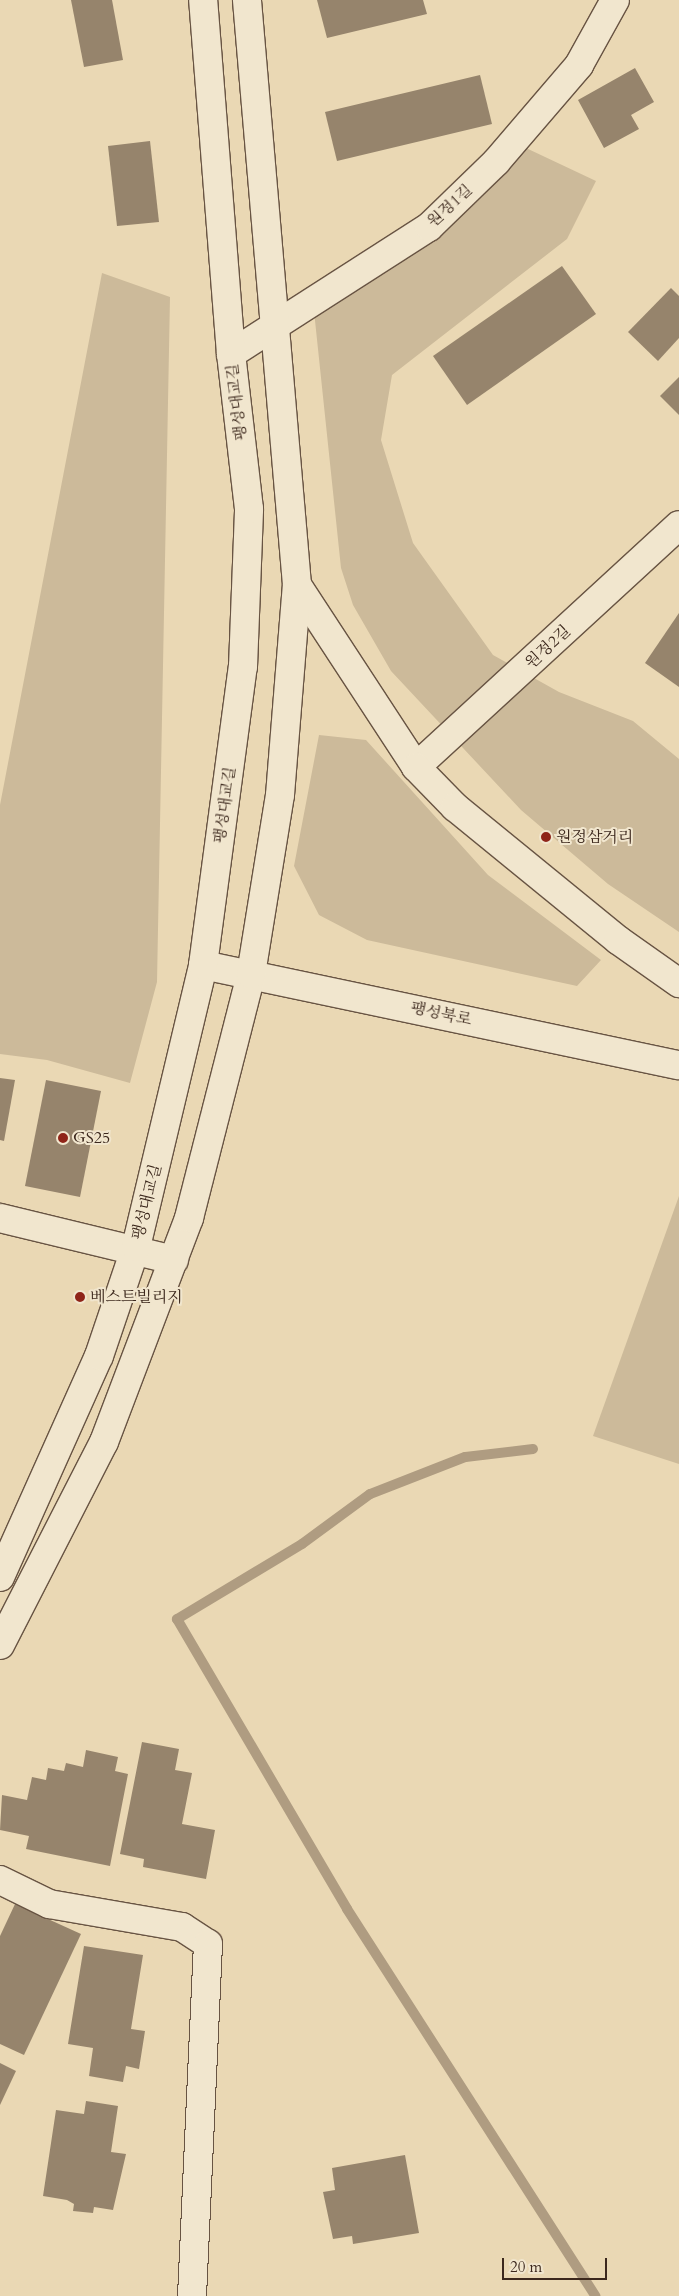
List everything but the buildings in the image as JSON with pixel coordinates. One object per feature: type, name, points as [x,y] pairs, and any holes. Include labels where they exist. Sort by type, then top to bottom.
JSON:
[{"type":"main road","name":"팽성대교길","points":[[1,1573],[99,1356],[136,1247],[203,964],[244,667],[249,510],[231,354],[203,0]]},
{"type":"main road","points":[[0,1645],[104,1442],[189,1218],[250,974],[280,795],[297,585],[247,0]]},
{"type":"main road","name":"원정1길","points":[[231,354],[429,226],[496,162],[579,65],[615,0]]},
{"type":"main road","name":"원정2길","points":[[416,767],[679,525]]},
{"type":"main road","points":[[297,585],[416,767],[455,807],[618,940],[679,983]]},
{"type":"main road","name":"팽성북로","points":[[203,964],[679,1065]]},
{"type":"main road","points":[[0,1218],[136,1247],[174,1260]]},
{"type":"main road","points":[[1,1573],[33,1582]]},
{"type":"main road","points":[[0,1880],[49,1904],[182,1927],[208,1944],[192,2296]]},
{"type":"shaded area","points":[[526,148],[596,181],[567,239],[392,375],[381,440],[413,543],[493,655],[559,692],[633,721],[679,759],[679,932],[608,884],[521,810],[391,671],[353,605],[341,568],[314,311],[439,236]]},
{"type":"shaded area","points":[[102,273],[170,297],[157,982],[130,1083],[47,1060],[0,1054],[0,805]]},
{"type":"shaded area","points":[[319,735],[366,740],[488,875],[601,960],[577,986],[367,940],[319,915],[294,866]]},
{"type":"shaded area","points":[[679,1196],[679,1464],[593,1436]]},
{"type":"waterway","points":[[533,1449],[465,1457],[370,1494],[302,1544],[177,1619],[347,1909],[595,2296]]},
{"type":"place","name":"원정삼거리","points":[[546,837]]},
{"type":"place","name":"GS25","points":[[63,1138]]},
{"type":"place","name":"베스트빌리지","points":[[80,1297]]}]
